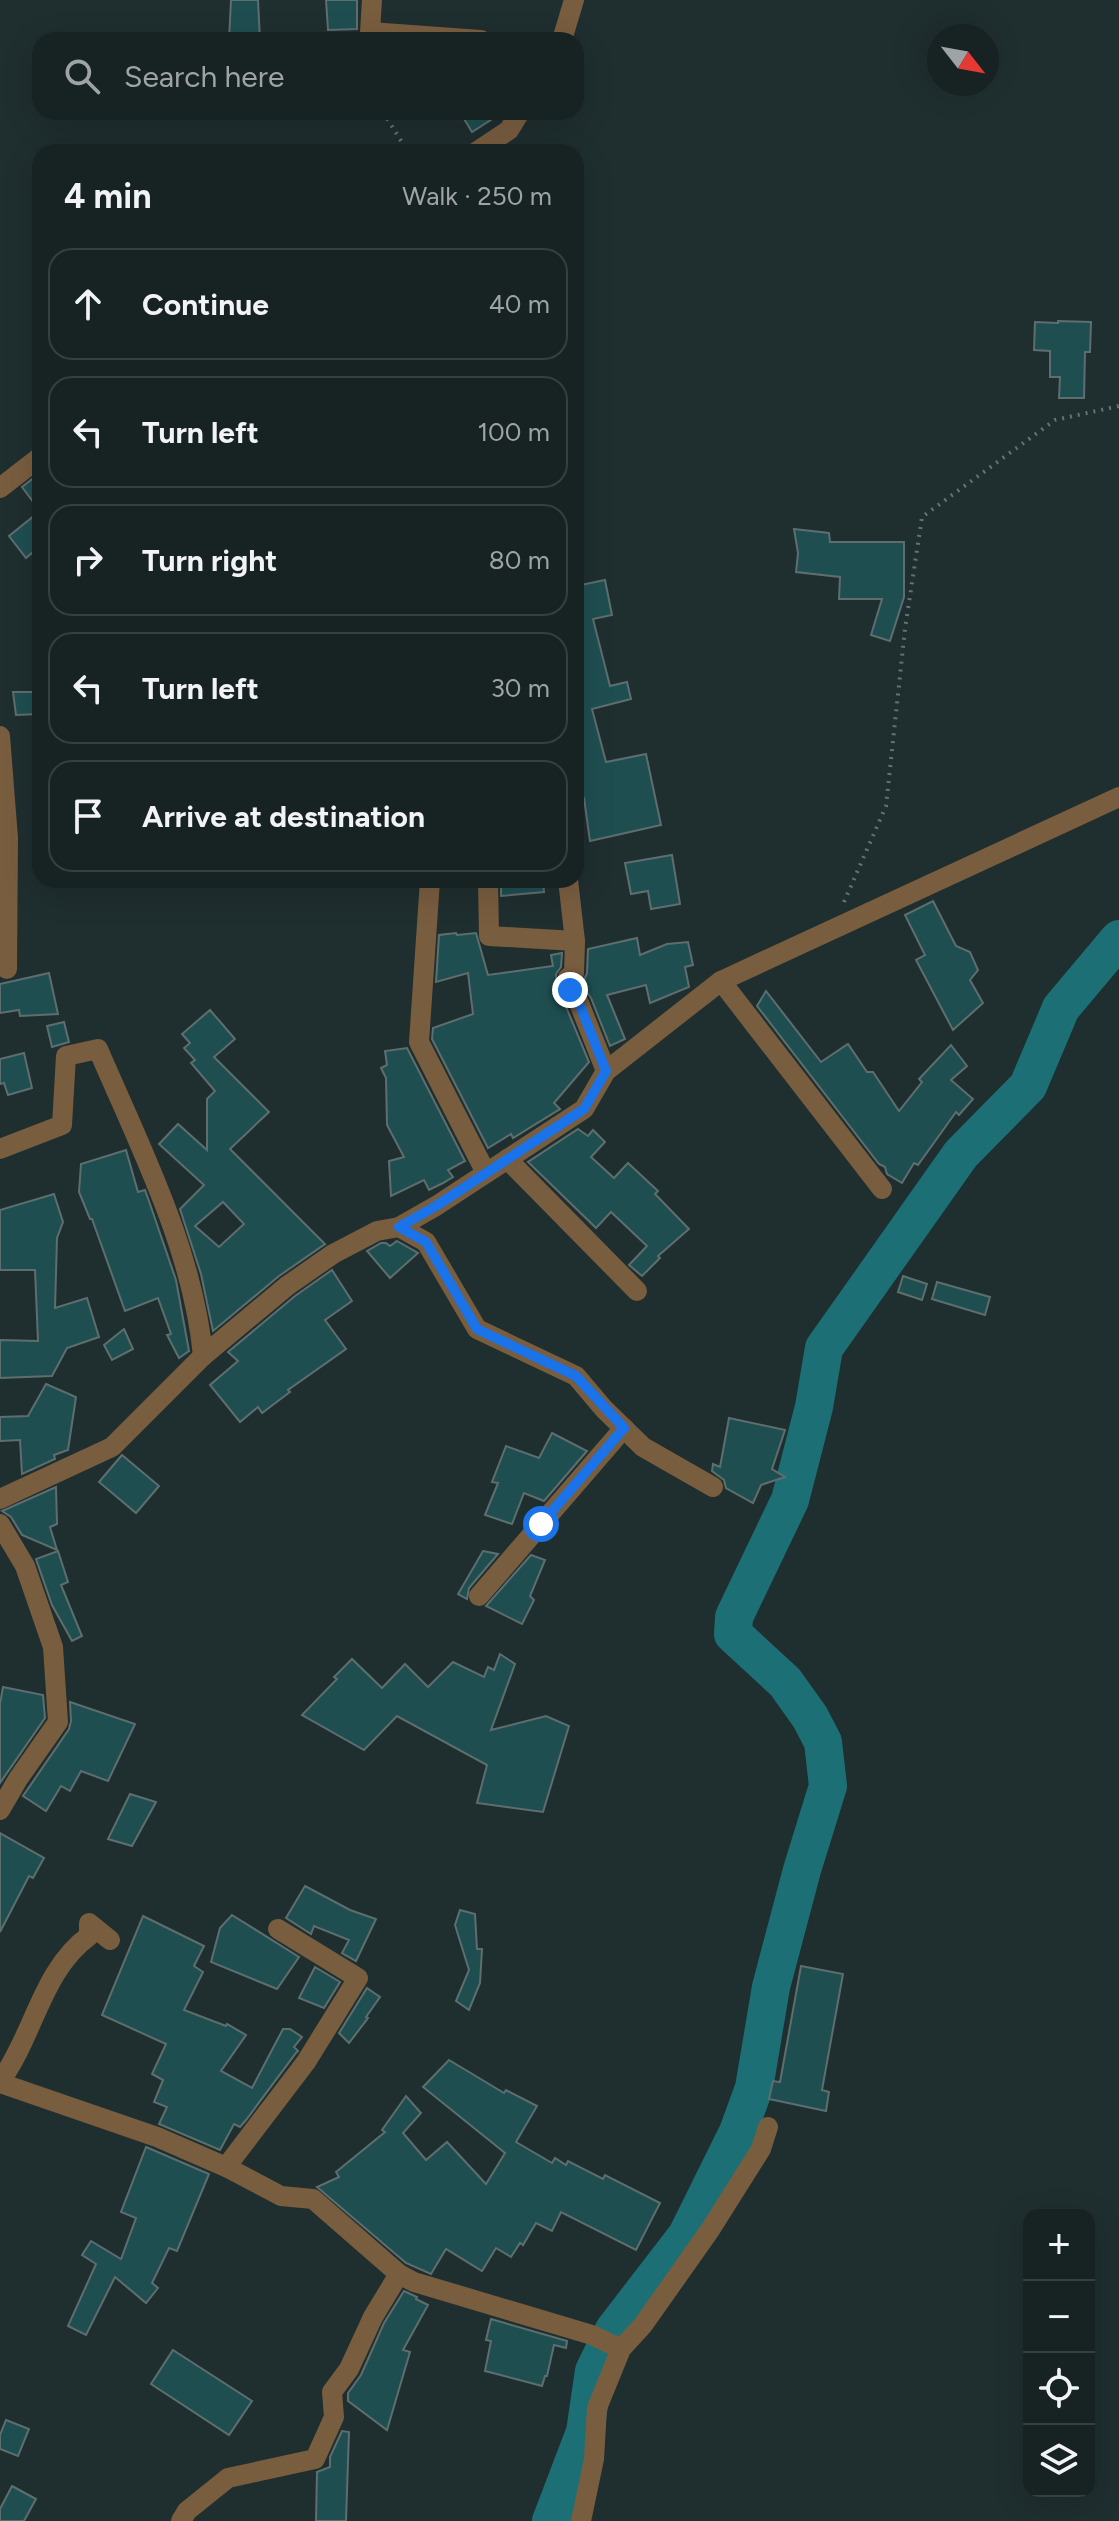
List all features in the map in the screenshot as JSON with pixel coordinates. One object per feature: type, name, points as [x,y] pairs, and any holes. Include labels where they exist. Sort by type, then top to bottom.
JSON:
[{"type":"street","points":[[370,32],[372,0]]},
{"type":"street","points":[[564,32],[574,0]]},
{"type":"street","points":[[488,144],[509,130],[515,120]]},
{"type":"street","points":[[0,488],[32,463]]},
{"type":"street","points":[[0,736],[8,838],[7,969]]},
{"type":"street","points":[[0,1499],[112,1447],[203,1356],[287,1286],[333,1254],[377,1231],[399,1227],[584,1109],[606,1071],[721,981],[1119,797]]},
{"type":"street","points":[[429,888],[419,1042],[486,1173]]},
{"type":"street","points":[[488,888],[489,936],[575,941]]},
{"type":"street","points":[[569,888],[575,941],[574,973],[568,978],[570,990],[579,1003],[606,1071]]},
{"type":"street","points":[[721,981],[882,1189]]},
{"type":"street","points":[[0,1149],[62,1125],[66,1056],[98,1049],[179,1246],[198,1307],[203,1356]]},
{"type":"street","points":[[507,1159],[637,1291]]},
{"type":"street","points":[[399,1227],[426,1242],[477,1329],[576,1376],[643,1447],[713,1487]]},
{"type":"street","points":[[479,1596],[624,1428]]},
{"type":"street","points":[[0,1524],[25,1566],[53,1647],[58,1722],[0,1810]]},
{"type":"street","points":[[110,1940],[89,1923],[89,1936],[78,1944],[48,1986],[18,2055],[1,2080],[157,2137],[226,2167],[281,2196],[313,2199],[399,2274],[414,2282],[592,2335],[621,2349]]},
{"type":"street","points":[[226,2167],[306,2062],[358,1978],[278,1929]]},
{"type":"street","points":[[581,2521],[594,2459],[597,2408],[621,2349],[643,2325],[710,2230],[761,2149],[768,2127]]},
{"type":"street","points":[[181,2521],[187,2511],[228,2478],[315,2459],[334,2417],[332,2392],[349,2369],[373,2317],[399,2274]]},
{"type":"path","points":[[388,120],[403,144]]},
{"type":"path","points":[[832,930],[886,806],[905,629],[922,517],[1055,420],[1119,406]]},
{"type":"building","points":[[231,0],[258,0],[260,32],[229,32]]},
{"type":"building","points":[[326,0],[357,0],[357,29],[328,30]]},
{"type":"building","points":[[465,120],[491,120],[472,132]]},
{"type":"building","points":[[1035,322],[1091,322],[1090,352],[1085,352],[1084,398],[1059,398],[1060,377],[1050,377],[1050,351],[1034,350]]},
{"type":"building","points":[[32,479],[32,500],[22,487]]},
{"type":"building","points":[[32,517],[32,553],[26,558],[9,536]]},
{"type":"building","points":[[794,529],[829,533],[830,542],[904,542],[904,597],[890,641],[871,635],[882,599],[839,599],[840,577],[796,572],[798,553]]},
{"type":"building","points":[[605,580],[612,615],[593,619],[610,686],[627,682],[631,699],[592,709],[606,762],[646,754],[661,825],[590,841],[584,798],[584,584]]},
{"type":"building","points":[[13,692],[32,692],[32,714],[16,715]]},
{"type":"building","points":[[672,855],[680,904],[651,909],[648,891],[631,894],[625,863]]},
{"type":"building","points":[[501,888],[544,888],[544,892],[501,896]]},
{"type":"building","points":[[933,901],[956,946],[970,952],[978,970],[970,980],[983,1003],[953,1030],[916,960],[925,955],[905,915]]},
{"type":"building","points":[[476,933],[488,975],[553,966],[551,955],[562,953],[561,967],[556,974],[557,992],[589,1062],[554,1103],[560,1109],[513,1138],[511,1134],[488,1148],[432,1039],[433,1028],[473,1014],[468,973],[436,982],[439,935]]},
{"type":"building","points":[[637,938],[640,955],[667,944],[688,942],[693,965],[685,967],[689,987],[650,1003],[646,985],[607,995],[625,1039],[610,1046],[591,998],[582,985],[587,973],[588,949]]},
{"type":"building","points":[[49,973],[58,1014],[20,1016],[19,1010],[0,1013],[0,984]]},
{"type":"building","points":[[766,991],[821,1062],[848,1044],[867,1072],[873,1072],[899,1111],[922,1082],[919,1079],[951,1045],[967,1066],[951,1080],[973,1099],[959,1115],[956,1112],[918,1165],[914,1163],[902,1183],[887,1174],[885,1167],[879,1164],[757,1006]]},
{"type":"building","points":[[210,1010],[235,1039],[214,1057],[269,1112],[230,1149],[325,1244],[279,1276],[213,1331],[201,1274],[180,1209],[204,1185],[159,1144],[178,1124],[207,1150],[207,1099],[215,1091],[191,1063],[195,1060],[184,1048],[190,1043],[182,1034]],"holes":[[[223,1202],[244,1224],[219,1247],[195,1226]]]},
{"type":"building","points":[[64,1022],[69,1042],[52,1047],[47,1026]]},
{"type":"building","points":[[407,1048],[465,1161],[448,1170],[453,1177],[429,1190],[424,1180],[391,1196],[389,1161],[404,1157],[387,1125],[386,1078],[381,1068],[387,1065],[385,1051]]},
{"type":"building","points":[[24,1053],[32,1088],[8,1095],[4,1083],[0,1084],[0,1059]]},
{"type":"building","points":[[578,1129],[588,1136],[593,1130],[605,1142],[591,1157],[614,1178],[628,1163],[658,1191],[655,1194],[689,1229],[658,1256],[660,1258],[642,1276],[629,1265],[647,1246],[611,1212],[596,1228],[528,1162]]},
{"type":"building","points":[[126,1150],[138,1192],[145,1190],[176,1280],[189,1351],[179,1358],[167,1335],[171,1334],[158,1298],[125,1311],[79,1192],[81,1164]]},
{"type":"building","points":[[54,1194],[63,1222],[57,1238],[55,1308],[87,1298],[99,1337],[67,1348],[52,1376],[0,1378],[0,1340],[38,1341],[35,1270],[0,1270],[0,1210]]},
{"type":"building","points":[[397,1241],[418,1253],[390,1278],[367,1251],[381,1243],[390,1246]]},
{"type":"building","points":[[332,1270],[352,1301],[325,1320],[346,1349],[288,1390],[290,1392],[262,1413],[258,1407],[240,1422],[210,1385],[238,1361],[228,1352],[295,1296]]},
{"type":"building","points":[[903,1276],[927,1284],[922,1300],[898,1292]]},
{"type":"building","points":[[937,1282],[990,1297],[985,1315],[932,1299]]},
{"type":"building","points":[[124,1329],[133,1349],[112,1360],[104,1345]]},
{"type":"building","points":[[46,1384],[76,1397],[68,1450],[22,1474],[20,1440],[0,1441],[0,1417],[28,1416]]},
{"type":"building","points":[[729,1418],[785,1430],[772,1469],[785,1477],[761,1485],[753,1503],[726,1488],[724,1480],[712,1471],[713,1464],[720,1467]]},
{"type":"building","points":[[552,1433],[587,1451],[544,1501],[524,1493],[512,1524],[485,1515],[498,1483],[492,1482],[506,1446],[539,1458]]},
{"type":"building","points":[[122,1455],[159,1486],[136,1513],[99,1482]]},
{"type":"building","points":[[56,1487],[57,1524],[50,1527],[57,1550],[22,1535],[11,1517],[2,1511]]},
{"type":"building","points":[[58,1551],[68,1582],[61,1585],[82,1636],[72,1641],[52,1605],[36,1559]]},
{"type":"building","points":[[483,1551],[498,1554],[469,1588],[467,1599],[458,1594]]},
{"type":"building","points":[[531,1555],[545,1560],[530,1596],[534,1600],[522,1624],[486,1606]]},
{"type":"building","points":[[500,1654],[515,1664],[491,1730],[546,1716],[569,1726],[543,1812],[477,1803],[487,1765],[397,1716],[364,1750],[302,1715],[352,1659],[382,1688],[405,1664],[428,1687],[453,1662],[484,1677],[488,1667],[494,1670]]},
{"type":"building","points":[[3,1687],[43,1695],[45,1718],[0,1783],[0,1704]]},
{"type":"building","points":[[70,1702],[135,1724],[108,1781],[81,1771],[70,1791],[61,1786],[46,1811],[23,1796],[69,1729]]},
{"type":"building","points":[[130,1794],[156,1802],[132,1846],[108,1839]]},
{"type":"building","points":[[0,1833],[44,1858],[33,1878],[29,1876],[0,1932]]},
{"type":"building","points":[[305,1886],[350,1910],[376,1919],[356,1961],[342,1953],[349,1940],[314,1926],[311,1934],[286,1918]]},
{"type":"building","points":[[460,1910],[475,1914],[477,1949],[482,1949],[480,1983],[469,2010],[456,2001],[469,1970],[455,1925]]},
{"type":"building","points":[[232,1915],[299,1957],[277,1989],[211,1962],[220,1928]]},
{"type":"building","points":[[143,1916],[204,1946],[194,1966],[203,1972],[184,2010],[227,2024],[246,2035],[221,2071],[252,2088],[283,2029],[290,2029],[302,2037],[294,2047],[298,2051],[240,2127],[234,2124],[220,2150],[159,2124],[167,2107],[154,2102],[163,2080],[152,2074],[166,2044],[102,2015]]},
{"type":"building","points":[[801,1966],[843,1974],[822,2090],[829,2092],[826,2111],[769,2099],[773,2081],[780,2082]]},
{"type":"building","points":[[315,1967],[340,1982],[324,2008],[299,1998]]},
{"type":"building","points":[[367,1988],[380,1997],[349,2043],[339,2033]]},
{"type":"building","points":[[449,2060],[504,2093],[506,2090],[537,2106],[516,2142],[552,2163],[555,2158],[566,2165],[568,2161],[603,2179],[605,2175],[660,2203],[636,2250],[561,2212],[552,2231],[536,2223],[523,2245],[520,2243],[511,2257],[496,2248],[482,2271],[446,2249],[431,2274],[406,2263],[317,2187],[339,2177],[336,2172],[385,2132],[382,2130],[406,2096],[421,2113],[403,2133],[426,2160],[447,2142],[486,2184],[505,2153],[423,2087]]},
{"type":"building","points":[[146,2147],[209,2174],[177,2251],[169,2248],[152,2283],[158,2288],[146,2303],[115,2277],[86,2335],[68,2326],[96,2264],[82,2255],[91,2241],[121,2259],[136,2218],[121,2212]]},
{"type":"building","points":[[404,2291],[428,2305],[403,2350],[410,2352],[387,2430],[348,2401],[348,2393],[361,2375],[384,2323]]},
{"type":"building","points":[[491,2319],[567,2341],[566,2348],[554,2345],[542,2386],[485,2371],[491,2341],[486,2340]]},
{"type":"building","points":[[173,2350],[252,2401],[229,2435],[151,2384]]},
{"type":"building","points":[[6,2420],[29,2429],[18,2456],[0,2449],[0,2435]]},
{"type":"building","points":[[342,2431],[349,2432],[346,2521],[316,2521],[317,2472],[330,2467],[330,2457]]},
{"type":"building","points":[[12,2486],[36,2499],[24,2521],[0,2521],[0,2509]]},
{"type":"waterway","points":[[551,2521],[585,2432],[594,2371],[614,2330],[687,2235],[738,2132],[754,2088],[771,1987],[828,1786],[823,1742],[810,1717],[785,1682],[733,1634],[734,1617],[790,1500],[814,1407],[824,1348],[961,1154],[1028,1086],[1061,1008],[1119,939]]},
{"type":"route","points":[[541,1524],[624,1428],[576,1376],[477,1329],[426,1242],[399,1227],[584,1109],[606,1071],[579,1003],[570,990]]}]
